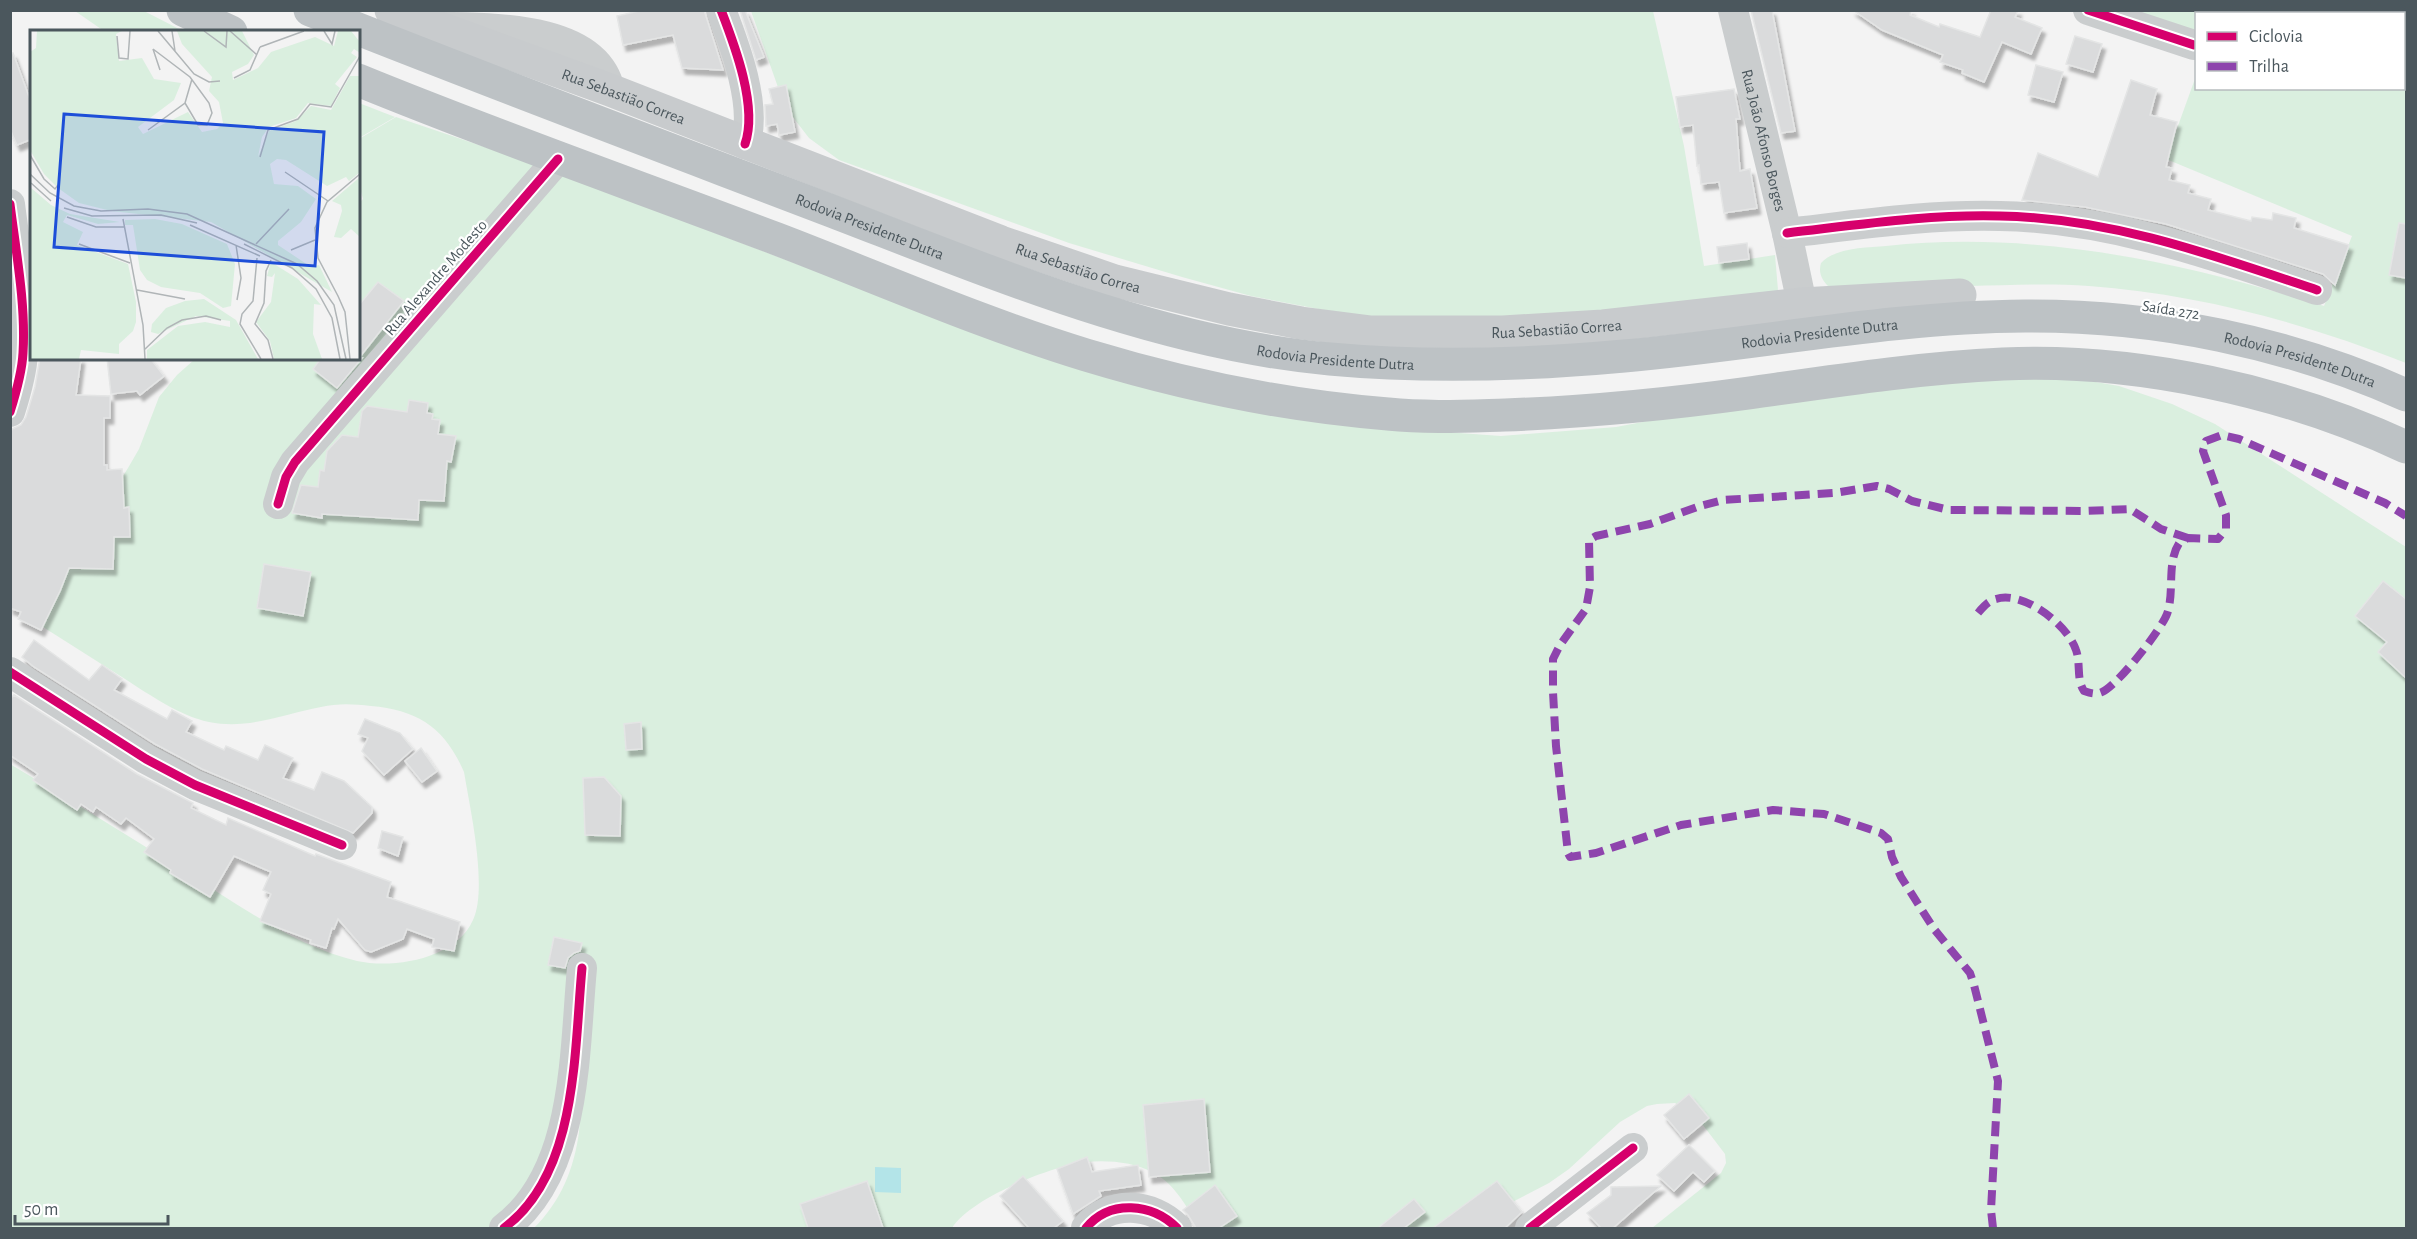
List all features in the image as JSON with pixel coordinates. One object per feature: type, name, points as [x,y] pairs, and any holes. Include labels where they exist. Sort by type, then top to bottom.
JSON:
[{"type":"highway","points":[[162,10],[206,30]]},
{"type":"highway","points":[[183,10],[227,30]]},
{"type":"highway","name":"Rodovia Presidente Dutra","points":[[310,10],[717,168],[1017,280],[1128,318],[1272,352],[1392,363],[1455,365],[1537,362],[1626,356],[1941,319],[2026,316],[2091,318],[2198,330],[2272,347],[2381,384],[2406,395]]},
{"type":"highway","points":[[360,81],[558,159],[1082,354],[1217,390],[1317,407],[1395,415],[1576,412],[1745,393],[1847,378],[2006,364],[2057,364],[2148,372],[2261,394],[2336,417],[2406,447]]},
{"type":"highway","name":"Saída 272","points":[[1960,295],[2042,296],[2142,303],[2216,316],[2303,341],[2406,384]]},
{"type":"main road","name":"Rua Sebastião Correa","points":[[414,17],[610,90],[1001,242],[1116,281],[1229,309],[1300,323],[1371,332],[1503,332],[1603,326],[1802,304],[1960,295]]},
{"type":"street","points":[[721,10],[737,57],[746,98],[749,128],[745,144]]},
{"type":"street","name":"Rua João Afonso Borges","points":[[1733,10],[1802,304]]},
{"type":"street","points":[[2088,10],[2194,45]]},
{"type":"street","points":[[414,17],[488,28],[544,23],[569,45],[599,65],[610,90]]},
{"type":"street","name":"Rua Alexandre Modesto","points":[[278,504],[286,477],[295,462],[558,159]]},
{"type":"street","points":[[10,204],[23,238],[23,352],[19,383],[10,412]]},
{"type":"street","points":[[1787,233],[1938,217],[2001,216],[2138,233],[2317,290]]},
{"type":"street","points":[[10,672],[146,759],[195,785],[342,845]]},
{"type":"street","points":[[504,1228],[519,1217],[532,1200],[558,1146],[568,1110],[582,968]]},
{"type":"street","points":[[1530,1228],[1633,1148]]},
{"type":"street","points":[[1086,1228],[1094,1220],[1110,1211],[1130,1208],[1152,1210],[1177,1228]]},
{"type":"green space","points":[[75,11],[144,11],[181,30],[103,30]]},
{"type":"green space","points":[[751,11],[1653,11],[1684,146],[1704,266],[1775,255],[1779,302],[1699,313],[1392,319],[1329,311],[1251,296],[1182,277],[1069,243],[839,160],[809,138],[785,107]]},
{"type":"green space","points":[[2126,11],[2406,11],[2406,363],[2329,335],[2250,312],[2211,303],[2130,290],[2044,284],[1829,287],[1824,282],[1820,273],[1821,263],[1843,251],[1942,242],[1997,242],[2053,246],[2162,263],[2271,290],[2324,306],[2352,236],[2166,159],[2195,79],[2195,90],[2405,90],[2405,12],[2195,12],[2195,32]]},
{"type":"green space","points":[[360,103],[395,117],[360,137]]},
{"type":"green space","points":[[396,117],[523,160],[989,337],[1362,426],[1501,436],[1616,427],[1824,388],[2061,376],[2119,386],[2172,404],[2215,424],[2406,547],[2406,1228],[1652,1228],[1721,1173],[1726,1163],[1725,1154],[1696,1116],[1675,1103],[1647,1106],[1620,1122],[1569,1169],[1549,1183],[1462,1228],[1200,1228],[1180,1198],[1162,1178],[1138,1166],[1103,1161],[1071,1165],[1013,1185],[976,1206],[952,1228],[534,1228],[552,1207],[565,1184],[574,1159],[579,1132],[592,962],[569,960],[566,1043],[560,1095],[540,1165],[492,1228],[11,1228],[10,764],[267,923],[334,954],[372,963],[405,962],[422,958],[453,944],[465,933],[473,920],[479,888],[478,869],[464,772],[448,744],[428,724],[416,717],[388,708],[346,704],[307,710],[252,723],[209,722],[187,715],[145,692],[32,620],[139,449],[159,397],[177,375],[194,360],[360,360],[360,202],[363,199],[360,188],[360,138]]},
{"type":"water","points":[[875,1167],[901,1168],[901,1193],[875,1192]]},
{"type":"building","points":[[643,10],[704,10],[723,70],[682,68],[673,35],[623,45],[617,16]]},
{"type":"building","points":[[740,10],[745,10],[764,57],[756,60]]},
{"type":"building","points":[[1751,10],[1772,10],[1795,131],[1781,133]]},
{"type":"building","points":[[1853,10],[1911,10],[1910,15],[1939,27],[1940,24],[1980,37],[1991,10],[2018,10],[2015,17],[2042,28],[2031,54],[2002,42],[1984,82],[1962,73],[1963,70],[1940,62],[1943,55],[1882,30]]},
{"type":"building","points":[[2075,36],[2102,44],[2093,72],[2066,64]]},
{"type":"building","points":[[10,53],[13,53],[30,100],[30,140],[17,145],[10,129]]},
{"type":"building","points":[[2036,65],[2063,72],[2054,102],[2028,95]]},
{"type":"building","points":[[2131,80],[2157,89],[2150,115],[2177,122],[2166,167],[2172,168],[2169,180],[2190,185],[2188,193],[2211,199],[2208,210],[2251,221],[2252,217],[2272,220],[2273,213],[2296,218],[2294,228],[2349,245],[2335,285],[2323,274],[2166,224],[2085,207],[2022,200],[2038,153],[2098,177]]},
{"type":"building","points":[[786,85],[795,132],[779,135],[777,124],[766,126],[765,105],[773,104],[769,89]]},
{"type":"building","points":[[1734,89],[1740,119],[1736,119],[1740,171],[1750,169],[1757,208],[1724,213],[1719,182],[1701,184],[1693,125],[1680,127],[1676,97]]},
{"type":"building","points":[[2399,223],[2406,224],[2406,278],[2389,275]]},
{"type":"building","points":[[1747,243],[1749,259],[1719,263],[1717,247]]},
{"type":"building","points":[[378,282],[404,301],[360,357],[360,304]]},
{"type":"building","points":[[362,358],[337,388],[313,369],[320,360],[360,360]]},
{"type":"building","points":[[40,360],[81,360],[76,395],[110,396],[110,418],[104,418],[104,465],[107,465],[107,470],[122,469],[124,508],[129,507],[130,537],[114,537],[113,569],[69,568],[41,630],[18,619],[21,612],[10,608],[10,435],[12,429],[21,425],[26,417]]},
{"type":"building","points":[[107,360],[152,360],[164,376],[140,395],[137,391],[111,394]]},
{"type":"building","points":[[409,400],[428,403],[427,413],[433,414],[432,419],[440,420],[438,434],[456,436],[451,462],[447,461],[444,501],[419,500],[418,520],[322,514],[322,518],[292,513],[301,485],[318,487],[320,470],[324,471],[327,451],[342,435],[358,437],[362,411],[367,406],[407,412]]},
{"type":"building","points":[[264,564],[311,572],[303,616],[257,608]]},
{"type":"building","points":[[2383,581],[2406,599],[2406,678],[2378,652],[2387,642],[2355,616]]},
{"type":"building","points":[[34,640],[89,680],[102,665],[122,679],[114,690],[167,719],[172,710],[192,721],[186,732],[224,750],[226,746],[258,760],[265,745],[293,758],[283,778],[314,790],[322,772],[344,781],[372,807],[372,813],[353,833],[202,769],[155,744],[34,667],[22,657]]},
{"type":"building","points":[[14,695],[137,774],[193,803],[191,808],[226,825],[228,818],[315,856],[316,854],[391,882],[387,897],[460,922],[454,951],[432,947],[434,939],[407,929],[403,939],[371,952],[365,950],[338,919],[334,929],[332,928],[326,948],[310,943],[311,940],[260,921],[271,894],[263,890],[271,872],[234,856],[210,897],[170,873],[171,870],[144,852],[154,839],[126,818],[121,824],[96,807],[93,812],[81,804],[77,810],[33,780],[38,774],[10,755],[10,699]]},
{"type":"building","points":[[365,719],[400,733],[413,749],[384,775],[362,751],[368,738],[358,734]]},
{"type":"building","points":[[641,722],[642,749],[626,750],[624,724]]},
{"type":"building","points":[[421,748],[437,771],[422,782],[405,761]]},
{"type":"building","points":[[604,777],[621,796],[620,836],[585,835],[583,778]]},
{"type":"building","points":[[382,831],[403,837],[398,856],[378,848]]},
{"type":"building","points":[[554,937],[582,943],[580,951],[568,958],[565,968],[548,965]]},
{"type":"building","points":[[1689,1094],[1709,1118],[1684,1139],[1664,1115]]},
{"type":"building","points":[[1204,1099],[1210,1172],[1149,1177],[1143,1105]]},
{"type":"building","points":[[1689,1145],[1715,1171],[1704,1182],[1693,1172],[1674,1191],[1657,1175]]},
{"type":"building","points":[[1087,1157],[1092,1172],[1138,1165],[1141,1185],[1099,1191],[1101,1196],[1073,1214],[1057,1169]]},
{"type":"building","points":[[1023,1176],[1063,1221],[1054,1228],[1029,1228],[1000,1196]]},
{"type":"building","points":[[867,1181],[883,1228],[808,1228],[800,1204]]},
{"type":"building","points":[[1497,1181],[1522,1212],[1505,1228],[1433,1228]]},
{"type":"building","points":[[1215,1185],[1237,1216],[1219,1228],[1196,1228],[1183,1210]]},
{"type":"building","points":[[1661,1186],[1613,1228],[1601,1228],[1587,1213],[1611,1195],[1611,1187]]},
{"type":"building","points":[[1414,1199],[1425,1212],[1404,1228],[1378,1228]]},
{"type":"marked path","points":[[1978,613],[1984,606],[1996,599],[2019,600],[2031,605],[2054,621],[2071,640],[2076,650],[2080,682],[2084,691],[2098,693],[2109,688],[2138,657],[2167,614],[2173,558],[2180,542],[2188,538],[2218,539],[2226,529],[2226,515],[2203,451],[2206,441],[2222,435],[2239,439],[2385,503],[2406,516]]},
{"type":"marked path","points":[[1993,1228],[1991,1210],[1998,1081],[1974,985],[1970,973],[1934,929],[1901,877],[1892,857],[1888,839],[1881,833],[1824,814],[1773,810],[1681,825],[1596,853],[1570,857],[1556,746],[1553,659],[1560,645],[1586,609],[1590,587],[1589,540],[1596,536],[1650,524],[1723,500],[1834,493],[1877,486],[1889,489],[1912,501],[1949,510],[2130,509],[2161,529],[2188,538]]},
{"type":"cycle path","points":[[721,10],[738,58],[747,95],[749,113],[745,144]]},
{"type":"cycle path","points":[[2088,10],[2194,45]]},
{"type":"cycle path","points":[[278,504],[286,477],[295,462],[558,159]]},
{"type":"cycle path","points":[[10,204],[20,278],[24,335],[21,368],[10,412]]},
{"type":"cycle path","points":[[1787,233],[1947,217],[2041,218],[2082,223],[2161,241],[2317,290]]},
{"type":"cycle path","points":[[10,672],[146,759],[195,785],[342,845]]},
{"type":"cycle path","points":[[504,1228],[528,1204],[546,1176],[559,1144],[568,1109],[573,1073],[582,968]]},
{"type":"cycle path","points":[[1530,1228],[1633,1148]]},
{"type":"cycle path","points":[[1086,1228],[1107,1212],[1131,1208],[1156,1213],[1177,1228]]}]
